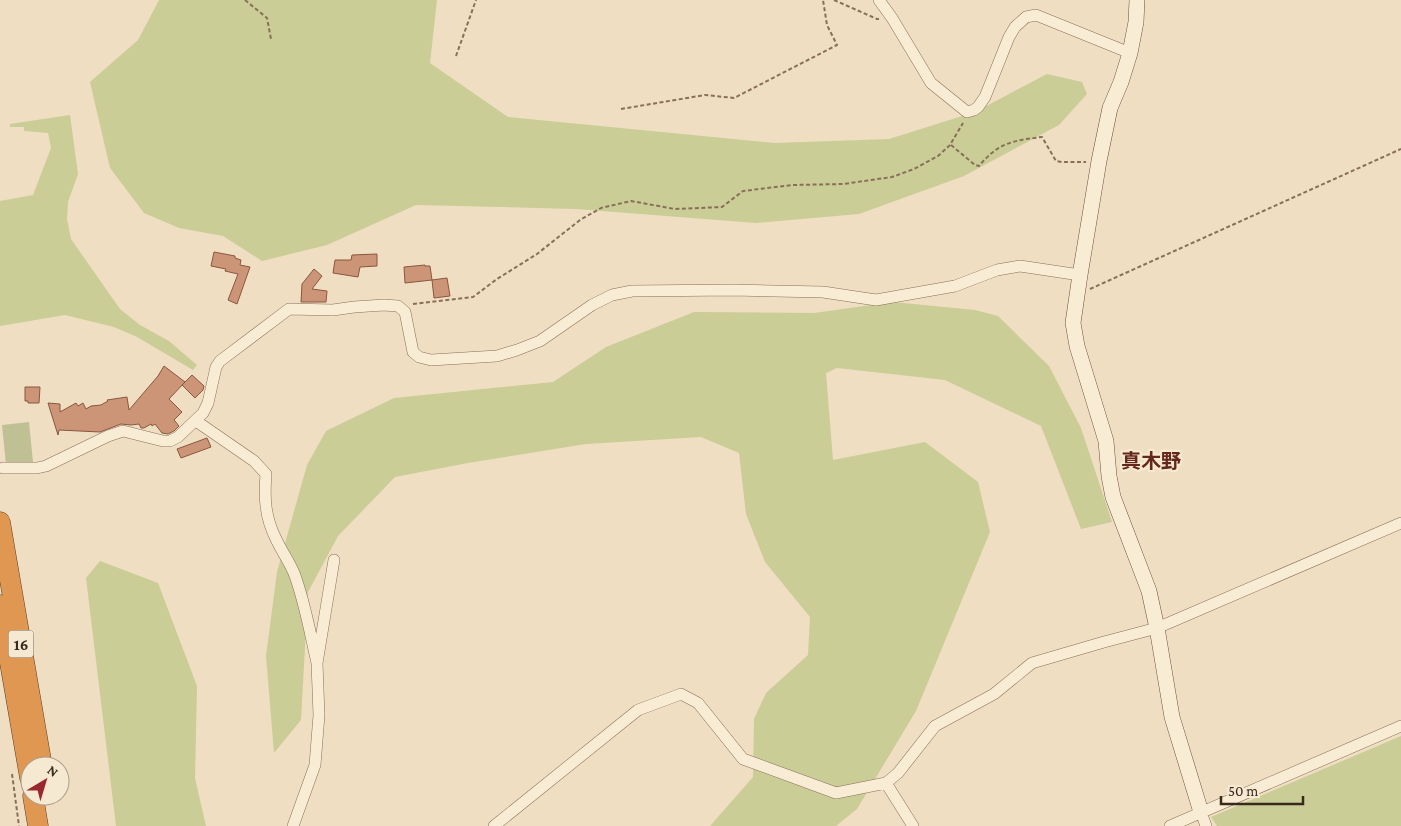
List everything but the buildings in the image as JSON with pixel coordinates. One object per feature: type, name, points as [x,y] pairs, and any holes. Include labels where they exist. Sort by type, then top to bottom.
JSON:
[{"type":"highway","name":"16","points":[[0,522],[40,756]]},
{"type":"highway","name":"16","points":[[0,605],[26,756]]},
{"type":"highway","points":[[35,806],[38,826]]},
{"type":"highway","points":[[49,806],[53,826]]},
{"type":"street","points":[[879,0],[931,83],[967,112],[978,107],[985,97],[1008,37],[1015,26],[1026,17],[1036,15],[1130,53]]},
{"type":"street","points":[[1137,0],[1136,22],[1130,53],[1110,108],[1099,161],[1073,323],[1077,346],[1106,441],[1113,497],[1149,591],[1172,717],[1204,819]]},
{"type":"street","points":[[3,468],[37,468],[46,466],[108,436],[123,431],[162,442],[178,437],[203,413],[208,403],[216,367],[220,361],[289,309],[333,310],[384,305],[398,306],[405,312],[413,352],[419,357],[431,360],[497,356],[518,350],[540,341],[592,305],[612,295],[632,291],[734,290],[823,292],[876,300],[955,286],[997,270],[1020,266],[1080,275]]},
{"type":"street","points":[[196,421],[254,461],[266,474],[265,501],[268,520],[276,540],[294,572],[309,626],[317,663],[319,715],[315,765],[293,826]]},
{"type":"street","points":[[494,826],[638,710],[681,694],[698,703],[743,758],[836,793],[886,783],[898,773],[935,726],[994,694],[1032,663],[1157,628],[1401,523]]},
{"type":"street","points":[[317,663],[334,560]]},
{"type":"street","points":[[1170,826],[1204,819],[1401,726]]},
{"type":"street","points":[[886,783],[913,826]]},
{"type":"path","points":[[245,0],[267,18],[271,39]]},
{"type":"path","points":[[456,56],[476,0]]},
{"type":"path","points":[[621,109],[705,95],[734,98],[837,45],[827,25],[823,0]]},
{"type":"path","points":[[834,0],[877,19],[892,18]]},
{"type":"path","points":[[398,306],[473,297],[497,279],[537,254],[580,220],[601,208],[631,201],[675,209],[722,207],[743,191],[792,185],[843,184],[892,177],[914,170],[938,156],[950,144],[963,124],[967,112]]},
{"type":"path","points":[[950,144],[975,165],[979,166],[994,151],[1004,145],[1019,140],[1042,137],[1056,161],[1099,161]]},
{"type":"path","points":[[1077,295],[1401,149]]},
{"type":"green space","points":[[159,0],[437,0],[430,63],[508,117],[775,143],[889,139],[975,112],[1047,74],[1082,82],[1087,94],[1059,125],[964,176],[859,214],[756,223],[576,209],[416,205],[327,245],[262,261],[223,236],[179,228],[144,213],[110,168],[90,82],[138,40]]},
{"type":"green space","points":[[70,115],[78,174],[68,202],[67,219],[71,239],[120,309],[140,325],[169,341],[197,365],[193,370],[137,337],[114,327],[65,315],[0,326],[0,201],[33,195],[51,148],[48,133],[24,131],[24,127],[10,127],[10,124]]},
{"type":"green space","points":[[893,302],[975,310],[998,316],[1049,366],[1081,428],[1112,522],[1081,529],[1041,426],[945,380],[837,368],[826,373],[833,460],[925,442],[978,482],[990,532],[916,711],[857,809],[836,826],[710,826],[753,777],[754,719],[766,693],[808,655],[810,617],[765,562],[746,514],[739,453],[701,437],[586,444],[395,477],[338,536],[308,592],[301,720],[274,753],[266,656],[277,572],[307,465],[326,431],[394,398],[553,382],[606,347],[694,312],[814,313]]},
{"type":"green space","points":[[29,422],[33,462],[6,465],[2,425]]},
{"type":"green space","points":[[100,561],[158,583],[197,686],[195,778],[206,826],[116,826],[86,578]]},
{"type":"green space","points":[[1401,736],[1401,826],[1217,826],[1211,817]]},
{"type":"district","name":"真木野","points":[[1151,461]]}]
